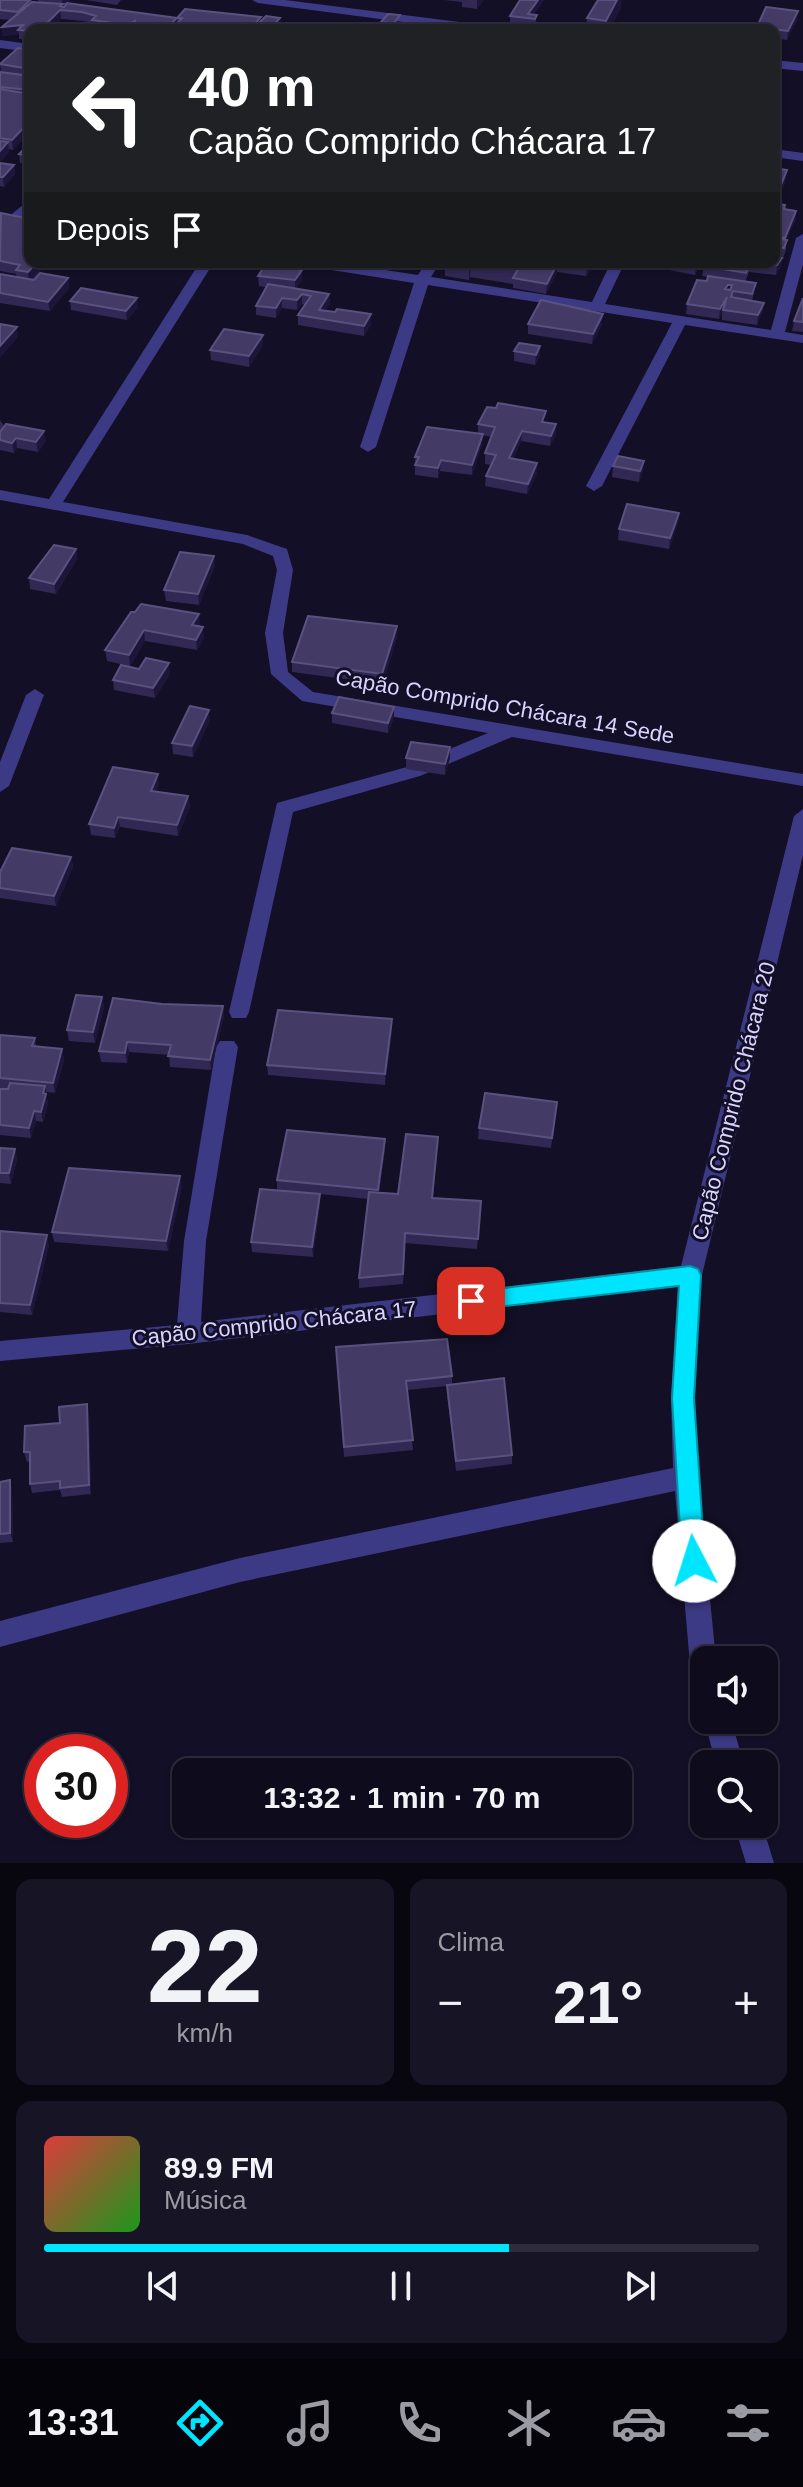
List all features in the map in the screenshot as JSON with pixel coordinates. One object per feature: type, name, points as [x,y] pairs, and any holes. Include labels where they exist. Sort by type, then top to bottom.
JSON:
[{"type":"street","points":[[258,0],[444,24]]},
{"type":"street","points":[[0,56],[5,45]]},
{"type":"street","points":[[780,65],[803,67]]},
{"type":"street","points":[[780,154],[803,157]]},
{"type":"street","points":[[0,215],[23,218]]},
{"type":"street","points":[[777,335],[803,238]]},
{"type":"street","points":[[53,505],[203,268]]},
{"type":"street","points":[[343,268],[803,339]]},
{"type":"street","points":[[368,447],[422,281],[430,268]]},
{"type":"street","points":[[597,306],[615,268]]},
{"type":"street","points":[[594,486],[681,319]]},
{"type":"street","name":"Capão Comprido Chácara 14 Sede","points":[[0,495],[247,540],[281,553],[285,570],[274,633],[280,674],[308,697],[803,780]]},
{"type":"street","points":[[0,786],[35,695]]},
{"type":"street","points":[[239,1012],[284,808],[413,772],[508,732]]},
{"type":"street","name":"Capão Comprido Chácara 20","points":[[701,1646],[686,1477],[683,1398],[690,1275],[803,816]]},
{"type":"street","points":[[188,1334],[195,1241],[227,1047]]},
{"type":"street","name":"Capão Comprido Chácara 17","points":[[0,1351],[188,1334],[690,1275]]},
{"type":"street","points":[[0,1634],[240,1570],[686,1477]]},
{"type":"street","points":[[752,1838],[760,1863]]},
{"type":"building","points":[[0,0],[30,0],[18,12],[0,10]]},
{"type":"building","points":[[520,0],[538,0],[528,14],[537,15],[535,19],[510,16]]},
{"type":"building","points":[[598,0],[617,0],[606,21],[587,18]]},
{"type":"building","points":[[32,2],[63,4],[60,6],[64,7],[67,3],[177,18],[170,24],[132,24],[136,20],[121,24],[92,20],[96,16],[82,12],[60,10],[46,24],[24,24],[24,30],[18,30],[23,25],[2,27]]},
{"type":"building","points":[[766,7],[798,11],[788,31],[780,30],[780,24],[758,24]]},
{"type":"building","points":[[185,9],[261,17],[255,24],[176,24],[182,18],[177,18]]},
{"type":"building","points":[[388,14],[400,15],[394,23],[400,24],[381,22]]},
{"type":"building","points":[[266,16],[280,18],[275,24],[258,24]]},
{"type":"building","points":[[18,48],[24,49],[24,68],[0,64]]},
{"type":"building","points":[[0,72],[24,75],[24,89],[0,87]]},
{"type":"building","points":[[0,89],[24,93],[24,127],[12,140],[0,138]]},
{"type":"building","points":[[0,163],[14,165],[3,177],[0,177]]},
{"type":"building","points":[[780,169],[787,170],[781,185]]},
{"type":"building","points":[[780,204],[785,205],[784,209],[796,211],[785,238],[780,237]]},
{"type":"building","points":[[1,213],[24,218],[24,268],[32,268],[28,272],[16,270],[20,265],[0,261]]},
{"type":"building","points":[[780,239],[787,240],[784,248],[780,247]]},
{"type":"building","points":[[263,268],[302,270],[295,280],[258,276]]},
{"type":"building","points":[[519,268],[555,268],[547,284],[513,278]]},
{"type":"building","points":[[716,268],[748,268],[746,273]]},
{"type":"building","points":[[40,273],[68,278],[48,302],[0,293],[0,274],[34,280]]},
{"type":"building","points":[[708,276],[756,283],[752,294],[733,291],[731,297],[764,303],[758,315],[723,310],[727,297],[720,309],[687,304],[697,280],[707,281]]},
{"type":"building","points":[[268,284],[329,294],[319,310],[371,314],[364,326],[298,315],[311,296],[302,294],[297,300],[282,298],[276,308],[256,306]]},
{"type":"building","points":[[81,288],[137,298],[126,311],[70,301]]},
{"type":"building","points":[[803,298],[803,322],[794,321]]},
{"type":"building","points":[[541,300],[603,314],[593,334],[528,324]]},
{"type":"building","points":[[0,324],[17,327],[0,346]]},
{"type":"building","points":[[224,329],[263,335],[249,356],[210,350]]},
{"type":"building","points":[[519,343],[540,346],[536,355],[514,351]]},
{"type":"building","points":[[498,403],[546,411],[542,422],[556,424],[551,436],[522,431],[509,458],[537,463],[528,484],[486,476],[496,455],[485,453],[495,427],[478,424],[487,407],[496,408]]},
{"type":"building","points":[[6,424],[44,431],[36,442],[16,438],[12,443],[0,440],[0,432]]},
{"type":"building","points":[[427,427],[483,434],[472,465],[441,460],[438,468],[415,465],[419,457],[415,457]]},
{"type":"building","points":[[618,456],[644,461],[640,471],[613,466]]},
{"type":"building","points":[[627,504],[679,513],[670,538],[619,529]]},
{"type":"building","points":[[54,545],[76,549],[54,584],[29,578]]},
{"type":"building","points":[[180,552],[214,556],[198,594],[164,590]]},
{"type":"building","points":[[141,604],[199,614],[192,625],[203,627],[196,640],[144,630],[129,655],[105,650],[131,612],[135,612]]},
{"type":"building","points":[[308,616],[397,626],[382,674],[292,662]]},
{"type":"building","points":[[146,658],[169,663],[153,688],[113,680],[121,665],[139,669]]},
{"type":"building","points":[[339,697],[394,707],[388,723],[332,713]]},
{"type":"building","points":[[190,706],[209,710],[192,746],[172,743]]},
{"type":"building","points":[[411,742],[450,747],[445,764],[406,758]]},
{"type":"building","points":[[113,767],[158,774],[151,791],[188,796],[177,825],[118,817],[114,828],[89,824]]},
{"type":"building","points":[[12,848],[71,857],[54,896],[0,888],[0,872]]},
{"type":"building","points":[[76,995],[102,997],[93,1032],[67,1030]]},
{"type":"building","points":[[113,998],[162,1004],[223,1006],[210,1060],[168,1056],[171,1045],[127,1042],[125,1053],[99,1051]]},
{"type":"building","points":[[278,1010],[392,1019],[385,1074],[267,1065]]},
{"type":"building","points":[[0,1035],[35,1038],[32,1046],[62,1049],[53,1083],[0,1078]]},
{"type":"building","points":[[10,1083],[45,1086],[41,1112],[34,1111],[29,1128],[0,1125],[0,1089],[8,1089]]},
{"type":"building","points":[[485,1093],[557,1102],[552,1138],[479,1128]]},
{"type":"building","points":[[287,1130],[385,1139],[378,1190],[277,1180]]},
{"type":"building","points":[[406,1134],[438,1137],[432,1198],[481,1201],[478,1239],[405,1233],[403,1274],[359,1278],[369,1192],[398,1194]]},
{"type":"building","points":[[0,1148],[15,1149],[9,1173],[0,1173]]},
{"type":"building","points":[[69,1168],[180,1176],[166,1241],[52,1232]]},
{"type":"building","points":[[260,1189],[320,1194],[312,1247],[251,1242]]},
{"type":"building","points":[[0,1231],[47,1235],[30,1305],[0,1303]]},
{"type":"building","points":[[447,1339],[452,1376],[406,1381],[413,1440],[344,1447],[336,1347]]},
{"type":"building","points":[[504,1378],[512,1455],[456,1461],[447,1385]]},
{"type":"building","points":[[87,1404],[89,1485],[60,1488],[60,1481],[30,1484],[30,1452],[24,1452],[25,1426],[60,1423],[59,1407]]},
{"type":"building","points":[[10,1480],[10,1533],[0,1534],[0,1482]]},
{"type":"route","points":[[471,1301],[690,1275],[683,1398],[694,1561]]}]
